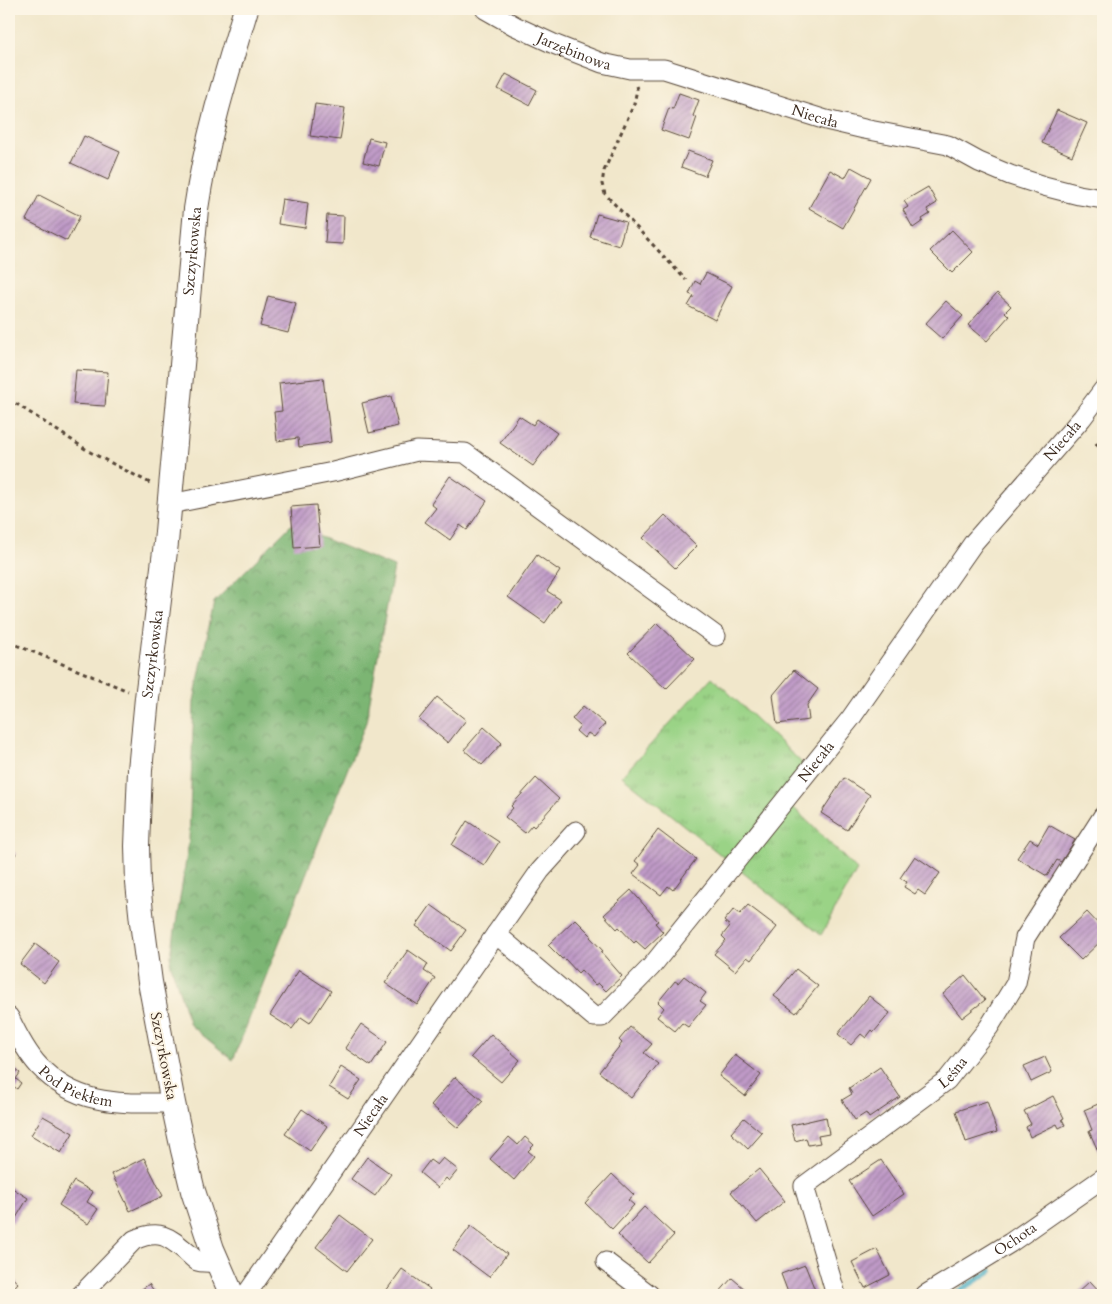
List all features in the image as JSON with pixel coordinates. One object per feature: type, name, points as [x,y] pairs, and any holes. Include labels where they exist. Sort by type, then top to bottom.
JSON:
[{"type":"main road","name":"Szczyrkowska","points":[[232,1295],[217,1262],[193,1191],[173,1103],[150,982],[138,883],[137,846],[140,770],[166,543],[196,209],[201,178],[221,92],[246,9]]},
{"type":"street","name":"Jarzębinowa","points":[[485,9],[515,26],[556,45],[602,63],[635,69]]},
{"type":"street","name":"Niecała","points":[[635,69],[664,69],[826,120],[948,145],[978,162],[1010,175],[1044,186],[1103,199]]},
{"type":"street","name":"Niecała","points":[[496,934],[594,1016],[602,1017],[651,967],[851,718],[974,542],[1082,418],[1103,390]]},
{"type":"street","points":[[170,499],[333,472],[417,451],[465,453],[716,636]]},
{"type":"street","name":"Leśna","points":[[836,1295],[804,1186],[947,1080],[989,1027],[1016,983],[1025,938],[1103,816]]},
{"type":"street","name":"Niecała","points":[[246,1295],[540,871],[576,831]]},
{"type":"street","name":"Pod Piekłem","points":[[9,1017],[21,1041],[38,1066],[58,1084],[80,1094],[100,1100],[124,1103],[173,1103]]},
{"type":"street","name":"Ochota","points":[[925,1295],[1010,1243],[1103,1178]]},
{"type":"street","points":[[81,1295],[134,1240],[144,1236],[163,1235],[171,1239],[198,1261],[217,1262]]},
{"type":"street","points":[[606,1262],[650,1295]]},
{"type":"path","points":[[635,69],[637,89],[634,104],[604,171],[602,184],[605,194],[686,280]]},
{"type":"path","points":[[9,399],[90,452],[170,499]]},
{"type":"path","points":[[1096,443],[1103,454]]},
{"type":"path","points":[[9,642],[147,698]]},
{"type":"green space","points":[[291,525],[394,567],[366,722],[233,1060],[190,1025],[170,962],[189,841],[194,701],[214,602]]},
{"type":"green space","points":[[712,677],[803,764],[790,804],[857,870],[821,935],[622,776]]},
{"type":"building","points":[[506,74],[537,90],[529,105],[498,89]]},
{"type":"building","points":[[679,93],[699,100],[693,116],[697,117],[689,140],[661,130],[669,108],[673,109]]},
{"type":"building","points":[[315,104],[345,108],[340,140],[310,136]]},
{"type":"building","points":[[1057,110],[1087,123],[1072,156],[1042,143]]},
{"type":"building","points":[[84,136],[120,152],[108,180],[71,163]]},
{"type":"building","points":[[369,138],[385,142],[379,166],[363,162]]},
{"type":"building","points":[[688,151],[712,160],[705,176],[681,167]]},
{"type":"building","points":[[851,167],[871,178],[843,228],[809,208],[830,170],[845,178]]},
{"type":"building","points":[[928,187],[937,203],[927,209],[930,214],[913,228],[903,210],[908,207],[904,201]]},
{"type":"building","points":[[39,195],[80,216],[67,241],[26,220]]},
{"type":"building","points":[[282,199],[308,203],[305,228],[278,224]]},
{"type":"building","points":[[597,214],[626,222],[619,246],[590,237]]},
{"type":"building","points":[[327,215],[344,216],[343,244],[325,243]]},
{"type":"building","points":[[952,230],[973,252],[952,273],[930,251]]},
{"type":"building","points":[[706,273],[732,286],[715,320],[688,306],[694,296],[689,294],[695,281],[700,284]]},
{"type":"building","points":[[997,293],[1011,306],[1005,312],[1009,316],[987,341],[968,325]]},
{"type":"building","points":[[268,296],[296,303],[288,333],[260,326]]},
{"type":"building","points":[[946,301],[963,316],[942,339],[925,324]]},
{"type":"building","points":[[76,370],[108,372],[105,406],[73,404]]},
{"type":"building","points":[[323,378],[331,442],[299,447],[298,438],[277,441],[274,412],[282,411],[279,383]]},
{"type":"building","points":[[391,396],[398,426],[369,433],[362,403]]},
{"type":"building","points":[[519,416],[533,425],[537,419],[557,433],[533,466],[500,443]]},
{"type":"building","points":[[450,476],[487,501],[467,530],[460,525],[450,540],[425,522],[436,508],[431,504]]},
{"type":"building","points":[[316,505],[320,546],[294,548],[291,507]]},
{"type":"building","points":[[665,515],[697,546],[675,568],[643,538]]},
{"type":"building","points":[[537,555],[560,571],[547,591],[561,600],[545,623],[508,597]]},
{"type":"building","points":[[657,623],[695,659],[666,689],[628,653]]},
{"type":"building","points":[[794,670],[818,689],[807,705],[809,720],[777,724],[773,695]]},
{"type":"building","points":[[437,697],[466,720],[448,743],[419,719]]},
{"type":"building","points":[[583,706],[605,724],[594,737],[588,733],[584,738],[576,731],[580,726],[572,719]]},
{"type":"building","points":[[484,727],[502,743],[482,765],[464,750]]},
{"type":"building","points":[[536,778],[559,799],[534,827],[532,825],[525,833],[505,817],[513,808],[511,806]]},
{"type":"building","points":[[844,778],[870,795],[847,830],[821,813]]},
{"type":"building","points":[[467,821],[499,842],[484,865],[452,845]]},
{"type":"building","points":[[1049,825],[1075,840],[1061,862],[1057,860],[1047,876],[1017,858],[1030,839],[1038,844]]},
{"type":"building","points":[[658,830],[696,859],[673,890],[668,886],[661,895],[633,874],[640,865],[635,861]]},
{"type":"building","points":[[9,847],[16,854],[9,861]]},
{"type":"building","points":[[915,856],[940,873],[925,895],[918,890],[915,894],[904,887],[907,882],[900,878]]},
{"type":"building","points":[[631,890],[658,921],[655,923],[663,932],[645,949],[636,941],[634,943],[619,927],[617,929],[604,915]]},
{"type":"building","points":[[431,905],[466,930],[451,951],[416,926]]},
{"type":"building","points":[[748,905],[777,927],[751,960],[747,957],[735,971],[714,954],[726,940],[722,936],[730,926],[724,921],[734,909],[740,914]]},
{"type":"building","points":[[1087,912],[1103,929],[1103,939],[1081,960],[1059,938]]},
{"type":"building","points":[[575,919],[591,935],[590,937],[603,951],[601,952],[622,976],[606,991],[598,983],[595,985],[581,970],[578,973],[548,945]]},
{"type":"building","points":[[35,944],[59,962],[44,983],[20,964]]},
{"type":"building","points":[[408,950],[428,964],[424,971],[435,978],[417,1005],[385,983]]},
{"type":"building","points":[[796,969],[818,986],[796,1013],[774,996]]},
{"type":"building","points":[[299,970],[331,991],[310,1023],[301,1017],[292,1029],[270,1015]]},
{"type":"building","points":[[965,975],[985,1000],[962,1018],[943,994]]},
{"type":"building","points":[[684,976],[706,993],[700,1001],[706,1005],[688,1027],[682,1023],[675,1031],[657,1017],[664,1008],[658,1002],[675,981],[678,983]]},
{"type":"building","points":[[869,996],[890,1013],[874,1032],[872,1030],[866,1038],[861,1034],[851,1045],[838,1034]]},
{"type":"building","points":[[361,1024],[387,1042],[371,1066],[345,1048]]},
{"type":"building","points":[[630,1027],[652,1044],[644,1053],[658,1064],[631,1098],[599,1072],[622,1043],[619,1040]]},
{"type":"building","points":[[491,1034],[520,1060],[501,1082],[471,1057]]},
{"type":"building","points":[[735,1055],[761,1075],[745,1096],[719,1076]]},
{"type":"building","points":[[1045,1057],[1052,1072],[1031,1082],[1024,1066]]},
{"type":"building","points":[[9,1064],[20,1073],[16,1079],[21,1083],[17,1089],[12,1085],[9,1088]]},
{"type":"building","points":[[341,1067],[361,1080],[348,1099],[329,1087]]},
{"type":"building","points":[[880,1067],[900,1097],[869,1118],[866,1113],[855,1120],[842,1100],[852,1094],[849,1088]]},
{"type":"building","points":[[455,1077],[483,1101],[458,1128],[431,1105]]},
{"type":"building","points":[[1053,1096],[1064,1118],[1062,1119],[1065,1125],[1059,1128],[1057,1124],[1030,1137],[1026,1127],[1031,1124],[1024,1111]]},
{"type":"building","points":[[987,1101],[997,1132],[966,1142],[956,1111]]},
{"type":"building","points":[[1103,1102],[1103,1151],[1099,1153],[1089,1131],[1092,1130],[1084,1110]]},
{"type":"building","points":[[302,1109],[327,1126],[310,1151],[285,1134]]},
{"type":"building","points":[[43,1116],[73,1133],[61,1153],[31,1135]]},
{"type":"building","points":[[826,1117],[829,1134],[818,1136],[820,1143],[808,1145],[806,1138],[795,1141],[791,1125]]},
{"type":"building","points":[[744,1118],[762,1133],[748,1149],[731,1133]]},
{"type":"building","points":[[509,1137],[518,1145],[525,1137],[534,1145],[528,1151],[534,1156],[514,1180],[490,1159]]},
{"type":"building","points":[[367,1157],[391,1174],[375,1196],[351,1179]]},
{"type":"building","points":[[144,1158],[163,1196],[130,1211],[112,1174]]},
{"type":"building","points":[[443,1158],[458,1170],[449,1181],[446,1178],[438,1188],[420,1173],[430,1160],[437,1165]]},
{"type":"building","points":[[881,1160],[904,1194],[872,1216],[849,1181]]},
{"type":"building","points":[[759,1169],[785,1201],[757,1223],[731,1192]]},
{"type":"building","points":[[612,1174],[634,1195],[628,1200],[634,1205],[612,1229],[585,1203]]},
{"type":"building","points":[[74,1181],[93,1192],[87,1202],[98,1209],[88,1224],[59,1205]]},
{"type":"building","points":[[9,1186],[28,1198],[13,1223],[9,1220]]},
{"type":"building","points":[[644,1207],[674,1235],[648,1263],[618,1235]]},
{"type":"building","points":[[340,1215],[372,1239],[347,1271],[316,1247]]},
{"type":"building","points":[[471,1226],[507,1254],[489,1277],[453,1250]]},
{"type":"building","points":[[877,1249],[890,1275],[865,1288],[852,1262]]},
{"type":"building","points":[[805,1265],[817,1295],[789,1295],[781,1274]]},
{"type":"building","points":[[402,1269],[430,1289],[426,1295],[383,1295]]},
{"type":"building","points":[[9,1275],[18,1283],[9,1293]]},
{"type":"building","points":[[732,1278],[752,1295],[717,1295]]},
{"type":"building","points":[[1090,1281],[1103,1295],[1075,1295]]},
{"type":"building","points":[[149,1284],[157,1295],[134,1295]]},
{"type":"waterway","points":[[953,1295],[991,1271]]}]
